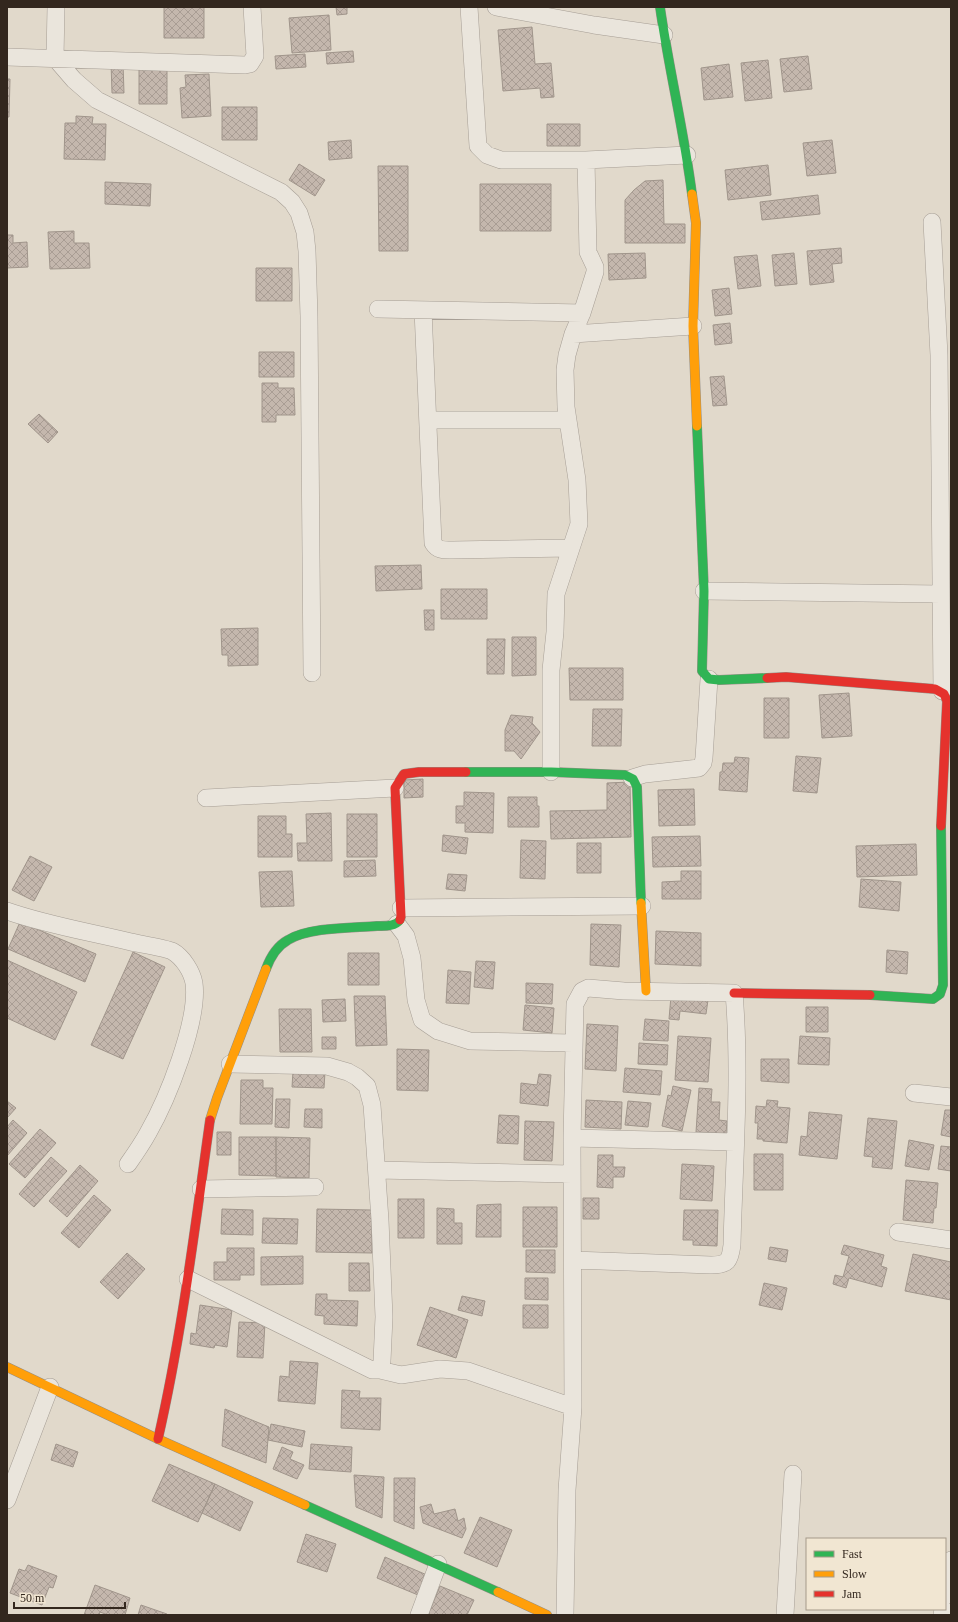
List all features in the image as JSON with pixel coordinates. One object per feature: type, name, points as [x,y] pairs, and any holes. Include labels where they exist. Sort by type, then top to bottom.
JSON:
[{"type":"street","points":[[56,7],[55,58],[74,80],[97,100],[281,192],[292,202],[299,213],[305,232],[309,316],[312,673]]},
{"type":"street","points":[[7,57],[245,65],[253,61],[255,56],[252,7]]},
{"type":"street","points":[[469,7],[478,146],[487,155],[501,160],[586,160],[687,156]]},
{"type":"street","points":[[496,7],[594,25],[664,35]]},
{"type":"street","points":[[565,1615],[567,1497],[573,1407],[573,1043],[575,1004],[582,991],[588,988],[646,991],[863,995],[933,999],[938,997],[944,985],[940,836],[947,701],[946,696],[942,691],[935,689],[786,677],[719,680],[709,679],[702,671],[704,591],[693,326],[696,223],[687,156],[660,7]]},
{"type":"street","points":[[551,772],[551,670],[555,632],[556,594],[579,524],[577,480],[568,420],[565,370],[567,355],[573,334],[595,272],[595,267],[588,252],[586,160]]},
{"type":"street","points":[[932,222],[939,355],[942,691]]},
{"type":"street","points":[[378,309],[582,312]]},
{"type":"street","points":[[423,310],[433,543],[435,547],[442,550],[571,548]]},
{"type":"street","points":[[573,334],[693,326]]},
{"type":"street","points":[[428,420],[568,420]]},
{"type":"street","points":[[704,591],[941,594]]},
{"type":"street","points":[[632,778],[645,774],[699,768],[703,763],[709,679]]},
{"type":"street","points":[[573,1043],[470,1041],[438,1031],[422,1020],[416,1000],[412,958],[399,916],[395,788],[400,778],[404,774],[419,772],[551,772],[625,775],[632,778],[636,782],[637,787],[646,991]]},
{"type":"street","points":[[206,798],[395,788]]},
{"type":"street","points":[[158,1439],[165,1409],[188,1279],[211,1116],[258,988],[269,961],[276,950],[288,940],[304,933],[344,928],[399,916],[642,906]]},
{"type":"street","points":[[7,911],[33,920],[66,926],[172,951],[186,964],[194,982],[194,1004],[188,1032],[174,1076],[163,1103],[148,1133],[128,1164]]},
{"type":"street","points":[[573,1260],[711,1265],[722,1265],[726,1263],[731,1253],[735,1142],[736,1015],[734,993]]},
{"type":"street","points":[[230,1064],[327,1066],[339,1068],[357,1077],[367,1086],[372,1105],[380,1220],[384,1317],[382,1361],[380,1370]]},
{"type":"street","points":[[914,1093],[951,1098]]},
{"type":"street","points":[[572,1138],[735,1142]]},
{"type":"street","points":[[377,1170],[572,1174]]},
{"type":"street","points":[[201,1189],[315,1187]]},
{"type":"street","points":[[898,1232],[951,1240]]},
{"type":"street","points":[[188,1279],[372,1370],[380,1370],[401,1375],[440,1369],[468,1371],[573,1407]]},
{"type":"street","points":[[7,1367],[158,1439],[438,1564],[547,1615]]},
{"type":"street","points":[[7,1500],[50,1387]]},
{"type":"street","points":[[785,1615],[793,1474]]},
{"type":"street","points":[[946,1590],[951,1560]]},
{"type":"street","points":[[419,1615],[438,1564]]},
{"type":"building","points":[[164,7],[204,7],[204,38],[164,38]]},
{"type":"building","points":[[336,7],[347,7],[347,14],[337,15]]},
{"type":"building","points":[[329,15],[331,50],[292,53],[289,18]]},
{"type":"building","points":[[532,27],[535,64],[551,63],[554,97],[541,98],[540,88],[503,91],[498,30]]},
{"type":"building","points":[[353,51],[354,62],[327,64],[326,53]]},
{"type":"building","points":[[305,54],[306,67],[276,69],[275,56]]},
{"type":"building","points":[[808,56],[812,89],[784,92],[780,59]]},
{"type":"building","points":[[768,60],[772,98],[745,101],[741,63]]},
{"type":"building","points":[[111,63],[123,63],[124,93],[112,93]]},
{"type":"building","points":[[729,64],[733,97],[704,100],[701,68]]},
{"type":"building","points":[[139,65],[167,65],[167,104],[139,104]]},
{"type":"building","points":[[209,74],[211,116],[182,118],[180,88],[186,87],[185,75]]},
{"type":"building","points":[[7,79],[10,79],[9,117],[7,117]]},
{"type":"building","points":[[222,107],[257,107],[257,140],[222,140]]},
{"type":"building","points":[[76,116],[93,117],[92,124],[106,124],[105,160],[64,159],[65,123],[76,123]]},
{"type":"building","points":[[547,124],[580,124],[580,146],[547,146]]},
{"type":"building","points":[[351,140],[352,158],[329,160],[328,142]]},
{"type":"building","points":[[832,140],[836,173],[807,176],[803,143]]},
{"type":"building","points":[[299,164],[325,180],[315,196],[289,180]]},
{"type":"building","points":[[768,165],[771,195],[728,200],[725,170]]},
{"type":"building","points":[[378,166],[408,166],[408,251],[379,251]]},
{"type":"building","points":[[663,180],[664,224],[685,224],[685,243],[625,243],[625,200],[645,181]]},
{"type":"building","points":[[105,182],[151,184],[150,206],[105,204]]},
{"type":"building","points":[[480,184],[551,184],[551,231],[480,231]]},
{"type":"building","points":[[818,195],[820,214],[762,220],[760,202]]},
{"type":"building","points":[[74,231],[74,243],[89,243],[90,268],[50,269],[48,232]]},
{"type":"building","points":[[7,235],[13,235],[13,243],[27,242],[28,267],[7,268]]},
{"type":"building","points":[[841,248],[842,263],[832,264],[834,282],[810,285],[807,251]]},
{"type":"building","points":[[645,253],[646,278],[609,280],[608,254]]},
{"type":"building","points":[[794,253],[797,284],[775,286],[772,255]]},
{"type":"building","points":[[757,255],[761,286],[738,289],[734,257]]},
{"type":"building","points":[[256,268],[292,268],[292,301],[256,301]]},
{"type":"building","points":[[729,288],[732,314],[715,316],[712,290]]},
{"type":"building","points":[[730,323],[732,343],[715,345],[713,325]]},
{"type":"building","points":[[259,352],[294,352],[294,377],[259,377]]},
{"type":"building","points":[[724,376],[727,405],[713,406],[710,377]]},
{"type":"building","points":[[262,383],[278,383],[278,388],[294,388],[295,415],[276,415],[276,422],[262,422]]},
{"type":"building","points":[[39,414],[58,432],[48,443],[28,424]]},
{"type":"building","points":[[421,565],[422,589],[376,591],[375,566]]},
{"type":"building","points":[[441,589],[487,589],[487,619],[441,619]]},
{"type":"building","points":[[424,610],[434,610],[434,630],[425,630]]},
{"type":"building","points":[[258,628],[258,665],[228,666],[228,655],[222,655],[221,629]]},
{"type":"building","points":[[512,637],[536,637],[536,675],[512,676]]},
{"type":"building","points":[[487,639],[505,639],[504,674],[487,674]]},
{"type":"building","points":[[569,668],[623,668],[623,700],[570,700]]},
{"type":"building","points":[[849,693],[852,736],[822,738],[819,695]]},
{"type":"building","points":[[764,698],[789,698],[789,738],[764,738]]},
{"type":"building","points":[[593,709],[622,709],[621,746],[592,746]]},
{"type":"building","points":[[511,715],[533,717],[532,723],[540,732],[521,759],[514,751],[505,751],[505,730]]},
{"type":"building","points":[[796,756],[821,758],[817,793],[793,791]]},
{"type":"building","points":[[735,757],[749,758],[747,792],[719,790],[720,772],[722,772],[723,763],[734,763]]},
{"type":"building","points":[[423,779],[423,797],[404,798],[404,780]]},
{"type":"building","points":[[630,782],[631,837],[551,839],[550,811],[607,810],[607,783]]},
{"type":"building","points":[[694,789],[695,825],[659,826],[658,790]]},
{"type":"building","points":[[464,792],[494,793],[493,833],[465,832],[465,823],[456,823],[456,806],[464,806]]},
{"type":"building","points":[[508,797],[537,797],[537,806],[539,806],[539,827],[508,827]]},
{"type":"building","points":[[331,813],[332,861],[298,861],[297,843],[307,843],[306,814]]},
{"type":"building","points":[[347,814],[377,814],[377,857],[347,857]]},
{"type":"building","points":[[258,816],[286,816],[286,834],[292,834],[292,857],[258,857]]},
{"type":"building","points":[[443,835],[468,838],[466,854],[442,851]]},
{"type":"building","points":[[700,836],[701,866],[653,867],[652,837]]},
{"type":"building","points":[[521,840],[546,841],[545,879],[520,878]]},
{"type":"building","points":[[577,843],[601,843],[601,873],[577,873]]},
{"type":"building","points":[[916,844],[917,875],[857,877],[856,846]]},
{"type":"building","points":[[30,856],[52,867],[34,901],[12,890]]},
{"type":"building","points":[[375,860],[376,876],[344,877],[344,861]]},
{"type":"building","points":[[292,871],[294,906],[261,907],[259,872]]},
{"type":"building","points":[[681,871],[701,871],[701,899],[662,899],[662,882],[681,881]]},
{"type":"building","points":[[448,874],[467,875],[465,891],[446,889]]},
{"type":"building","points":[[861,879],[901,882],[899,911],[859,907]]},
{"type":"building","points":[[20,922],[96,954],[85,982],[8,949]]},
{"type":"building","points":[[591,924],[621,925],[619,967],[590,965]]},
{"type":"building","points":[[656,931],[701,933],[701,966],[655,964]]},
{"type":"building","points":[[887,950],[908,952],[907,974],[886,972]]},
{"type":"building","points":[[133,952],[165,967],[123,1059],[91,1045]]},
{"type":"building","points":[[348,953],[379,953],[379,985],[348,985]]},
{"type":"building","points":[[7,960],[77,992],[55,1040],[7,1018]]},
{"type":"building","points":[[476,961],[495,962],[493,989],[474,987]]},
{"type":"building","points":[[448,970],[471,972],[469,1004],[446,1003]]},
{"type":"building","points":[[526,983],[553,984],[552,1004],[526,1003]]},
{"type":"building","points":[[354,996],[385,996],[387,1045],[356,1046]]},
{"type":"building","points":[[671,996],[708,1000],[706,1014],[680,1011],[679,1020],[669,1019]]},
{"type":"building","points":[[345,999],[346,1021],[323,1022],[322,1000]]},
{"type":"building","points":[[525,1005],[554,1008],[552,1033],[523,1030]]},
{"type":"building","points":[[806,1007],[828,1007],[828,1032],[806,1032]]},
{"type":"building","points":[[279,1009],[311,1009],[312,1052],[280,1052]]},
{"type":"building","points":[[645,1019],[669,1021],[668,1041],[643,1040]]},
{"type":"building","points":[[587,1024],[618,1026],[616,1071],[585,1069]]},
{"type":"building","points":[[678,1036],[711,1038],[708,1082],[675,1080]]},
{"type":"building","points":[[800,1036],[830,1038],[829,1065],[798,1064]]},
{"type":"building","points":[[322,1037],[336,1037],[336,1049],[322,1049]]},
{"type":"building","points":[[639,1043],[668,1045],[667,1065],[638,1064]]},
{"type":"building","points":[[397,1049],[429,1050],[428,1091],[397,1090]]},
{"type":"building","points":[[761,1059],[789,1059],[789,1083],[761,1081]]},
{"type":"building","points":[[625,1068],[662,1071],[660,1095],[623,1092]]},
{"type":"building","points":[[293,1071],[325,1072],[324,1088],[292,1087]]},
{"type":"building","points":[[539,1074],[551,1075],[548,1106],[520,1103],[521,1083],[537,1085]]},
{"type":"building","points":[[241,1080],[263,1080],[263,1088],[273,1088],[272,1124],[240,1124]]},
{"type":"building","points":[[673,1086],[691,1090],[682,1131],[662,1126],[668,1095],[671,1096]]},
{"type":"building","points":[[699,1088],[712,1089],[711,1102],[720,1102],[719,1120],[727,1121],[726,1134],[696,1132]]},
{"type":"building","points":[[276,1099],[290,1099],[289,1128],[275,1127]]},
{"type":"building","points":[[586,1100],[622,1102],[621,1129],[585,1127]]},
{"type":"building","points":[[767,1100],[778,1101],[777,1107],[790,1108],[787,1143],[757,1139],[758,1123],[755,1123],[756,1106],[766,1107]]},
{"type":"building","points":[[7,1101],[16,1108],[7,1118]]},
{"type":"building","points":[[628,1101],[651,1103],[648,1127],[625,1125]]},
{"type":"building","points":[[305,1109],[322,1109],[322,1128],[304,1127]]},
{"type":"building","points":[[945,1110],[951,1110],[951,1137],[941,1135]]},
{"type":"building","points":[[809,1112],[842,1115],[837,1159],[799,1155],[801,1136],[807,1137]]},
{"type":"building","points":[[499,1115],[519,1116],[518,1144],[497,1143]]},
{"type":"building","points":[[868,1118],[897,1121],[892,1169],[872,1167],[873,1157],[864,1156]]},
{"type":"building","points":[[13,1120],[27,1133],[7,1156],[7,1127]]},
{"type":"building","points":[[525,1121],[554,1122],[552,1161],[524,1160]]},
{"type":"building","points":[[40,1129],[56,1143],[25,1178],[9,1164]]},
{"type":"building","points":[[217,1132],[231,1132],[231,1155],[217,1155]]},
{"type":"building","points":[[239,1137],[276,1137],[276,1176],[239,1175]]},
{"type":"building","points":[[276,1137],[310,1138],[309,1178],[276,1177]]},
{"type":"building","points":[[909,1140],[934,1145],[929,1170],[905,1166]]},
{"type":"building","points":[[941,1146],[951,1147],[951,1171],[938,1169]]},
{"type":"building","points":[[754,1154],[783,1154],[783,1190],[754,1190]]},
{"type":"building","points":[[598,1155],[613,1155],[613,1167],[625,1167],[624,1177],[613,1177],[613,1188],[597,1187]]},
{"type":"building","points":[[51,1157],[67,1171],[34,1207],[19,1194]]},
{"type":"building","points":[[682,1164],[714,1166],[712,1201],[680,1199]]},
{"type":"building","points":[[80,1165],[98,1181],[67,1217],[49,1201]]},
{"type":"building","points":[[906,1180],[938,1183],[933,1223],[903,1220]]},
{"type":"building","points":[[94,1195],[111,1210],[79,1248],[61,1233]]},
{"type":"building","points":[[583,1198],[599,1198],[599,1219],[583,1219]]},
{"type":"building","points":[[398,1199],[424,1199],[424,1238],[398,1238]]},
{"type":"building","points":[[501,1204],[501,1237],[476,1237],[477,1205]]},
{"type":"building","points":[[523,1207],[557,1207],[557,1247],[523,1247]]},
{"type":"building","points":[[437,1208],[454,1209],[454,1223],[462,1223],[462,1244],[437,1244]]},
{"type":"building","points":[[222,1209],[253,1210],[253,1235],[221,1234]]},
{"type":"building","points":[[317,1209],[372,1210],[372,1253],[316,1252]]},
{"type":"building","points":[[684,1210],[718,1210],[717,1246],[693,1245],[693,1240],[683,1240]]},
{"type":"building","points":[[263,1218],[298,1219],[297,1244],[262,1243]]},
{"type":"building","points":[[844,1245],[884,1255],[881,1266],[887,1268],[882,1287],[849,1278],[846,1288],[833,1284],[835,1275],[843,1277],[849,1256],[841,1254]]},
{"type":"building","points":[[770,1247],[788,1250],[786,1262],[768,1259]]},
{"type":"building","points":[[227,1248],[254,1248],[254,1275],[240,1275],[240,1280],[214,1280],[214,1262],[227,1262]]},
{"type":"building","points":[[526,1250],[555,1250],[555,1273],[526,1272]]},
{"type":"building","points":[[127,1253],[145,1269],[118,1299],[100,1282]]},
{"type":"building","points":[[913,1254],[951,1262],[951,1300],[905,1291]]},
{"type":"building","points":[[303,1256],[303,1284],[261,1285],[261,1257]]},
{"type":"building","points":[[349,1263],[369,1263],[370,1291],[349,1291]]},
{"type":"building","points":[[525,1278],[548,1278],[548,1300],[525,1299]]},
{"type":"building","points":[[764,1283],[787,1288],[782,1310],[759,1305]]},
{"type":"building","points":[[316,1294],[327,1294],[327,1300],[358,1301],[357,1326],[324,1324],[324,1316],[315,1315]]},
{"type":"building","points":[[462,1296],[485,1301],[482,1316],[458,1310]]},
{"type":"building","points":[[200,1305],[232,1310],[227,1347],[215,1345],[214,1348],[190,1344],[191,1333],[196,1334]]},
{"type":"building","points":[[523,1305],[548,1305],[548,1328],[523,1328]]},
{"type":"building","points":[[430,1307],[468,1320],[456,1358],[417,1345]]},
{"type":"building","points":[[239,1322],[265,1323],[263,1358],[237,1357]]},
{"type":"building","points":[[290,1361],[318,1363],[315,1404],[278,1401],[280,1376],[289,1377]]},
{"type":"building","points":[[342,1390],[360,1391],[359,1398],[381,1398],[380,1430],[341,1428]]},
{"type":"building","points":[[225,1409],[269,1427],[266,1463],[222,1446]]},
{"type":"building","points":[[271,1424],[305,1431],[302,1447],[268,1440]]},
{"type":"building","points":[[56,1444],[78,1452],[73,1467],[51,1460]]},
{"type":"building","points":[[311,1444],[352,1447],[351,1472],[309,1469]]},
{"type":"building","points":[[282,1447],[293,1452],[290,1459],[304,1465],[297,1479],[273,1469]]},
{"type":"building","points":[[169,1464],[215,1484],[198,1522],[152,1501]]},
{"type":"building","points":[[354,1475],[384,1477],[382,1518],[356,1507]]},
{"type":"building","points":[[394,1478],[415,1478],[414,1529],[394,1521]]},
{"type":"building","points":[[215,1484],[253,1502],[240,1531],[202,1513]]},
{"type":"building","points":[[431,1504],[434,1514],[455,1509],[458,1521],[464,1518],[466,1529],[462,1538],[423,1523],[420,1507]]},
{"type":"building","points":[[480,1517],[512,1530],[497,1567],[464,1553]]},
{"type":"building","points":[[306,1534],[336,1544],[327,1572],[297,1562]]},
{"type":"building","points":[[385,1557],[427,1575],[418,1595],[377,1578]]},
{"type":"building","points":[[28,1565],[57,1576],[53,1588],[49,1587],[42,1605],[10,1593],[19,1569],[25,1571]]},
{"type":"building","points":[[95,1585],[130,1598],[125,1615],[108,1615],[100,1612],[99,1615],[84,1615]]},
{"type":"building","points":[[440,1586],[474,1600],[467,1615],[428,1615]]},
{"type":"building","points":[[141,1605],[167,1614],[167,1615],[138,1615]]},
{"type":"traffic: fast","points":[[660,7],[692,194]]},
{"type":"traffic: fast","points":[[697,426],[704,591],[702,671],[709,679],[767,678]]},
{"type":"traffic: fast","points":[[466,772],[551,772],[625,775],[633,779],[637,787],[641,903]]},
{"type":"traffic: fast","points":[[870,995],[933,999],[940,994],[943,985],[941,826]]},
{"type":"traffic: fast","points":[[266,969],[277,949],[288,940],[297,936],[319,930],[389,926],[400,920]]},
{"type":"traffic: fast","points":[[305,1505],[498,1592]]},
{"type":"traffic: slow","points":[[692,194],[696,223],[693,326],[697,426]]},
{"type":"traffic: slow","points":[[641,903],[646,991]]},
{"type":"traffic: slow","points":[[210,1120],[266,969]]},
{"type":"traffic: slow","points":[[7,1367],[158,1439],[305,1505]]},
{"type":"traffic: slow","points":[[498,1592],[547,1615]]},
{"type":"traffic: jam","points":[[767,678],[786,677],[935,689],[944,694],[947,701],[941,826]]},
{"type":"traffic: jam","points":[[400,920],[395,788],[404,774],[419,772],[466,772]]},
{"type":"traffic: jam","points":[[734,993],[870,995]]},
{"type":"traffic: jam","points":[[158,1439],[167,1400],[181,1320],[210,1120]]}]
